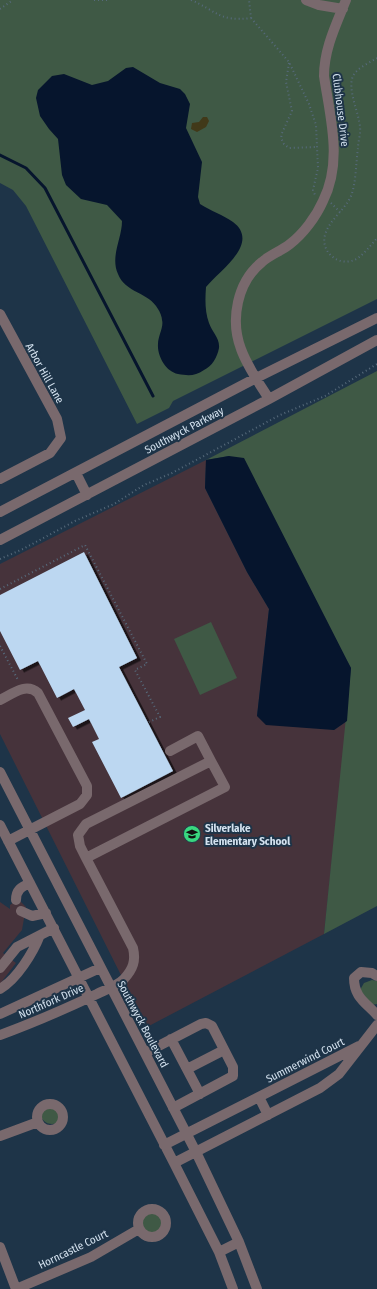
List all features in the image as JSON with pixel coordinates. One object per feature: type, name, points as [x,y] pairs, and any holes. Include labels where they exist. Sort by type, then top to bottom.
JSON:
[{"type":"street","points":[[306,0],[319,5],[344,4]]},
{"type":"street","name":"Clubhouse Drive","points":[[269,399],[241,349],[237,334],[238,302],[243,286],[250,273],[262,262],[290,244],[314,216],[324,200],[333,168],[334,152],[324,66],[329,44],[344,4]]},
{"type":"street","name":"Southwyck Parkway","points":[[0,512],[256,378],[377,318]]},
{"type":"street","name":"Arbor Hill Lane","points":[[0,479],[50,453],[61,438],[57,419],[1,320]]},
{"type":"street","name":"Southwyck Parkway","points":[[0,540],[269,399],[377,340]]},
{"type":"street","points":[[76,473],[87,495]]},
{"type":"street","points":[[0,700],[22,689],[33,688],[38,693],[87,786],[87,794],[80,804],[8,841]]},
{"type":"street","points":[[86,858],[225,787],[198,736],[170,751]]},
{"type":"street","name":"Northfork Drive","points":[[0,1035],[54,1014],[110,987],[122,980],[132,969],[135,958],[133,948],[78,840],[81,829],[86,824],[211,761]]},
{"type":"street","name":"Southwyck Boulevard","points":[[0,772],[29,831],[196,1152],[239,1242],[257,1289]]},
{"type":"street","points":[[0,825],[219,1252],[233,1289]]},
{"type":"street","points":[[16,900],[19,889],[30,883]]},
{"type":"street","points":[[21,911],[32,916],[46,913]]},
{"type":"street","points":[[0,968],[17,947],[54,928]]},
{"type":"street","points":[[0,989],[10,981],[30,956],[40,935]]},
{"type":"street","name":"Northfork Drive","points":[[0,1014],[100,968]]},
{"type":"street","points":[[377,976],[372,973],[361,972],[354,978],[354,988],[360,997],[377,1015]]},
{"type":"street","points":[[145,1053],[201,1024],[209,1023],[233,1067],[233,1076],[173,1108]]},
{"type":"street","name":"Summerwind Court","points":[[174,1163],[320,1088],[340,1074],[377,1025]]},
{"type":"street","points":[[171,1039],[200,1094]]},
{"type":"street","name":"Summerwind Court","points":[[164,1145],[363,1044]]},
{"type":"street","points":[[186,1069],[224,1050]]},
{"type":"street","name":"Summerwind Court","points":[[259,1097],[268,1115]]},
{"type":"street","points":[[0,1136],[38,1122]]},
{"type":"street","name":"Horncastle Court","points":[[16,1289],[91,1257],[139,1229]]},
{"type":"street","points":[[219,1252],[239,1242]]},
{"type":"street","points":[[0,1247],[16,1289]]},
{"type":"path","points":[[0,9],[13,0]]},
{"type":"path","points":[[94,0],[108,0]]},
{"type":"path","points":[[191,0],[224,18],[237,20],[251,18]]},
{"type":"path","points":[[249,0],[251,18],[289,62],[309,104],[316,125],[318,168],[313,190],[317,198]]},
{"type":"path","points":[[377,58],[359,69],[353,76],[351,84],[360,128],[351,195],[325,234],[324,244],[326,250],[334,258],[341,261],[351,261],[358,258],[377,238]]},
{"type":"path","points":[[289,62],[286,82],[292,111],[281,138],[284,144],[289,148],[317,147]]},
{"type":"path","points":[[332,204],[340,212]]},
{"type":"path","points":[[0,559],[24,550],[75,521],[114,504],[144,485],[234,441],[267,421],[325,396],[377,364]]},
{"type":"path","points":[[0,589],[85,545],[146,664],[135,670],[160,717],[149,722]]},
{"type":"path","points":[[0,646],[22,689]]},
{"type":"shaded area","name":"Silverlake Elementary School","points":[[206,460],[205,488],[247,572],[269,609],[257,716],[334,730],[347,721],[324,934],[147,1027],[0,734],[0,564]]},
{"type":"shaded area","points":[[18,899],[26,907],[22,930],[3,953],[16,963],[0,984],[0,902],[10,909],[10,905]]},
{"type":"green space","points":[[0,0],[377,0],[377,299],[173,401],[169,408],[137,424],[26,206],[13,190],[0,183]]},
{"type":"green space","points":[[377,371],[377,906],[324,934],[351,668],[229,456],[206,460]]},
{"type":"green space","points":[[211,622],[237,678],[200,695],[174,639]]},
{"type":"green space","points":[[372,980],[377,981],[377,1004],[372,1005],[360,990],[364,983]]},
{"type":"green space","points":[[52,1100],[61,1103],[64,1112],[61,1121],[52,1124],[43,1121],[40,1112],[43,1103]]},
{"type":"green space","points":[[151,1212],[160,1215],[163,1224],[160,1233],[151,1236],[142,1233],[139,1224],[142,1215]]},
{"type":"sand","points":[[203,117],[207,117],[209,121],[206,127],[197,132],[191,129],[192,123],[199,122]]},
{"type":"water","points":[[133,67],[160,83],[180,89],[185,94],[190,104],[186,128],[202,162],[198,197],[200,204],[233,222],[240,230],[242,239],[240,248],[235,256],[206,287],[205,301],[207,315],[210,326],[216,335],[219,348],[212,364],[201,372],[192,375],[174,373],[163,363],[158,349],[158,341],[162,329],[162,317],[154,303],[126,285],[118,274],[115,261],[122,228],[122,221],[107,205],[81,199],[66,185],[62,175],[58,139],[40,116],[36,98],[38,90],[52,76],[64,74],[92,85],[108,81],[126,68]]},
{"type":"water","points":[[229,456],[244,458],[351,668],[347,721],[334,730],[266,725],[257,716],[269,609],[247,572],[205,488],[206,460]]},
{"type":"building","points":[[84,552],[137,658],[119,667],[173,771],[121,798],[92,742],[99,739],[89,719],[73,727],[68,718],[85,710],[74,689],[57,698],[38,661],[20,670],[0,631],[0,595]]},
{"type":"waterway","points":[[0,155],[26,168],[45,188],[153,396]]},
{"type":"place","name":"Silverlake Elementary School","points":[[192,834]]}]
